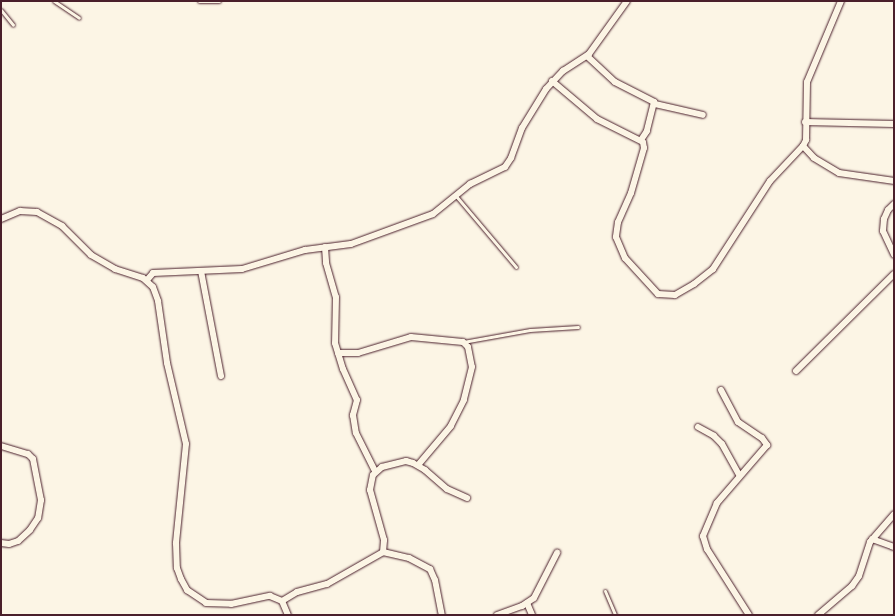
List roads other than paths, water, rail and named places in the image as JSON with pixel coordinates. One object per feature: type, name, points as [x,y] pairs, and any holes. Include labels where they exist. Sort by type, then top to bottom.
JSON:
[{"type":"street","points":[[147,280],[153,273],[242,269],[305,250],[358,242],[377,232],[426,217],[478,180],[505,167],[511,158],[522,128],[552,81],[572,64],[587,56],[627,1]]},
{"type":"street","points":[[552,81],[597,119],[625,135],[641,140],[644,145],[642,157],[627,205],[618,222],[616,237],[625,258],[658,294],[666,296],[675,295],[694,284],[713,269],[770,181],[803,146],[806,140],[805,122],[807,82],[840,1]]},
{"type":"street","points":[[587,56],[615,82],[655,104],[703,115]]},
{"type":"street","points":[[641,140],[647,131],[655,104]]},
{"type":"street","points":[[805,122],[894,124]]},
{"type":"street","points":[[803,146],[814,158],[839,173],[894,181]]},
{"type":"street","points":[[894,204],[888,210],[884,219],[884,231],[894,254]]},
{"type":"street","points":[[1,219],[20,211],[37,212],[62,226],[91,255],[115,269],[147,280],[158,301],[167,363],[185,438],[176,543],[177,568],[181,579],[194,597],[216,606],[270,596],[282,601],[288,615]]},
{"type":"street","points":[[326,247],[326,263],[336,297],[334,332],[338,353],[357,400],[353,415],[356,433],[375,471],[370,490],[384,540],[383,552]]},
{"type":"street","points":[[201,271],[221,376]]},
{"type":"street","points":[[796,371],[894,274]]},
{"type":"street","points":[[338,353],[358,353],[405,337],[463,342],[470,352],[472,367],[464,400],[451,426],[418,465]]},
{"type":"street","points":[[721,390],[738,422],[766,442],[765,448],[717,503],[702,536],[707,549],[748,615]]},
{"type":"street","points":[[698,427],[714,436],[722,444],[739,476]]},
{"type":"street","points":[[1,446],[28,454],[33,459],[41,500],[38,518],[30,530],[18,541],[8,544],[1,543]]},
{"type":"street","points":[[375,471],[406,462],[418,465],[447,489],[467,498]]},
{"type":"street","points":[[818,615],[852,586],[859,576],[872,539],[894,514]]},
{"type":"street","points":[[872,539],[894,548]]},
{"type":"street","points":[[282,601],[297,592],[332,581],[383,552],[409,558],[430,569],[438,593],[442,615]]},
{"type":"street","points":[[497,615],[527,603],[541,585],[557,553]]},
{"type":"street","points":[[527,603],[532,615]]},
{"type":"lane","points":[[54,1],[79,18]]},
{"type":"lane","points":[[199,1],[219,1]]},
{"type":"lane","points":[[1,10],[13,25]]},
{"type":"lane","points":[[456,196],[516,267]]},
{"type":"lane","points":[[463,342],[530,330],[578,327]]},
{"type":"lane","points":[[605,591],[616,615]]}]
